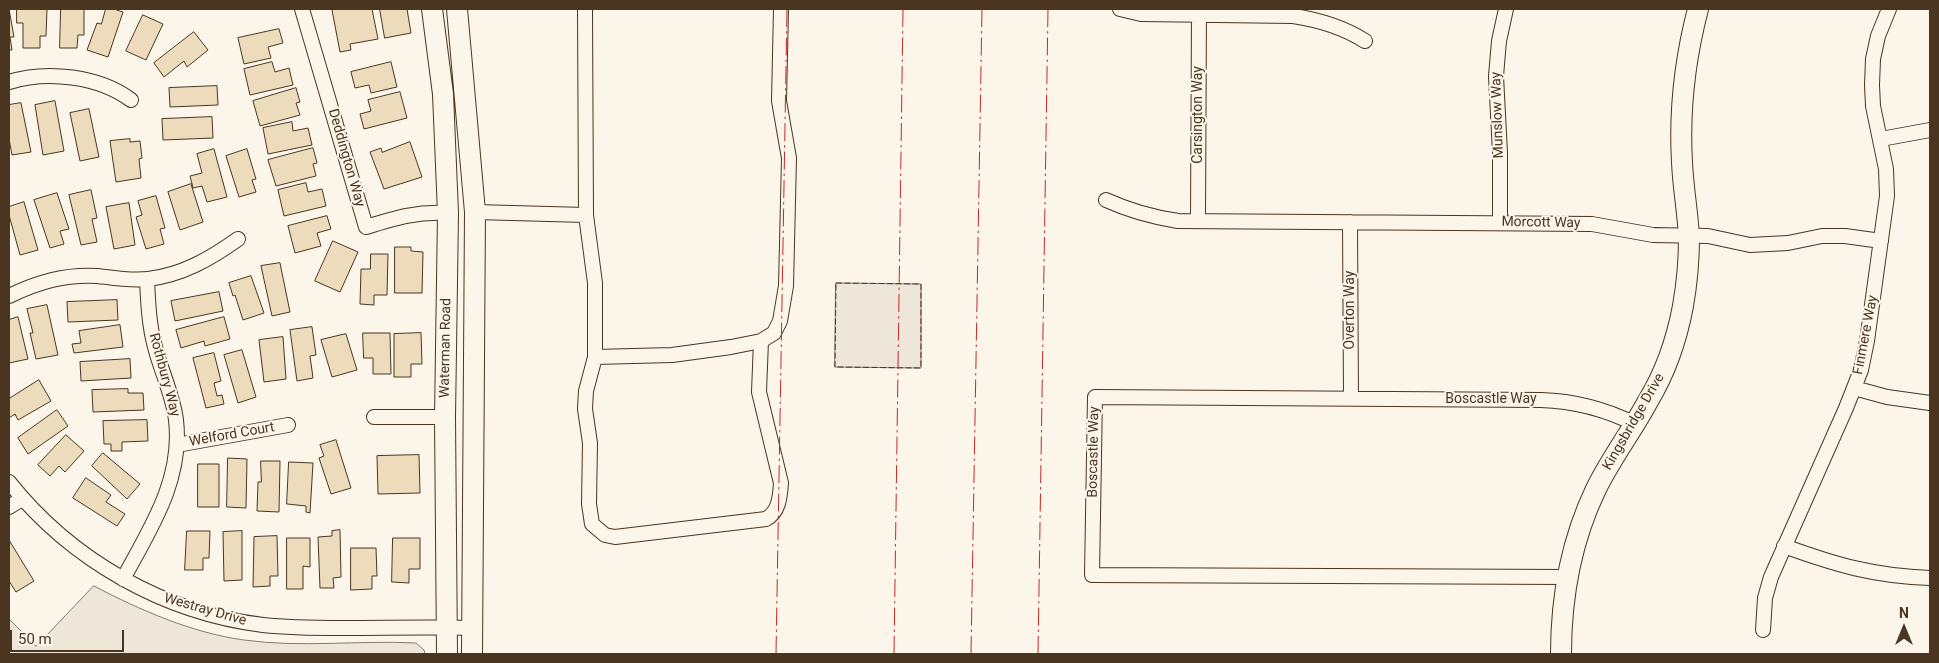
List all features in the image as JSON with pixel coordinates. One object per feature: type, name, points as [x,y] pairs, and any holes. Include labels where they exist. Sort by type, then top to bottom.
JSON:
[{"type":"street","name":"Deddington Way","points":[[302,9],[366,227],[407,215],[426,212],[448,213]]},
{"type":"street","name":"Waterman Road","points":[[432,9],[435,44],[443,94],[448,213],[445,417],[447,654]]},
{"type":"street","name":"Waterman Road","points":[[457,9],[476,212],[472,654]]},
{"type":"street","points":[[585,9],[586,215],[594,283],[594,357],[586,391],[585,409],[590,443],[590,517],[592,524],[597,530],[615,538],[760,520],[771,516],[777,508],[780,499],[781,484],[759,392],[761,341]]},
{"type":"street","points":[[594,357],[672,355],[761,341],[774,333],[780,321],[786,286],[789,158],[778,101],[781,9]]},
{"type":"street","points":[[1120,9],[1141,14],[1198,12],[1293,16],[1316,19],[1339,27],[1365,42]]},
{"type":"street","name":"Munslow Way","points":[[1500,223],[1500,152],[1496,76],[1499,42],[1506,9]]},
{"type":"street","name":"Kingsbridge Drive","points":[[1560,654],[1562,614],[1567,577],[1583,520],[1614,455],[1650,400],[1665,366],[1683,306],[1688,267],[1688,237],[1682,163],[1681,121],[1690,37],[1698,9]]},
{"type":"street","name":"Finmere Way","points":[[1762,630],[1771,576],[1854,388],[1867,341],[1886,196],[1886,169],[1873,106],[1873,68],[1878,36],[1889,9]]},
{"type":"street","name":"Carsington Way","points":[[1198,12],[1198,222]]},
{"type":"street","points":[[435,44],[451,64],[462,193],[476,212],[586,215]]},
{"type":"street","points":[[9,82],[39,77],[65,77],[91,81],[111,88],[131,100]]},
{"type":"street","points":[[1881,139],[1930,130]]},
{"type":"street","name":"Morcott Way","points":[[1106,200],[1153,218],[1198,222],[1592,224],[1653,236],[1708,236],[1750,245],[1769,245],[1822,236],[1845,236],[1881,240]]},
{"type":"street","name":"Overton Way","points":[[1350,222],[1351,398]]},
{"type":"street","points":[[9,296],[31,285],[55,278],[75,276],[125,280],[170,275],[216,255],[238,239]]},
{"type":"street","name":"Rothbury Way","points":[[123,579],[168,494],[174,472],[177,445],[176,420],[153,338],[146,279]]},
{"type":"street","points":[[1854,388],[1886,398],[1930,404]]},
{"type":"street","name":"Boscastle Way","points":[[1567,577],[1092,575],[1095,398],[1560,400],[1587,405],[1635,424]]},
{"type":"street","points":[[374,416],[445,417]]},
{"type":"street","name":"Welford Court","points":[[177,445],[288,425]]},
{"type":"street","name":"Westray Drive","points":[[9,482],[22,499],[52,529],[84,555],[154,595],[185,607],[224,618],[263,625],[300,628],[472,628]]},
{"type":"street","points":[[9,507],[22,499]]},
{"type":"street","points":[[1784,546],[1825,562],[1860,571],[1903,577],[1930,578]]},
{"type":"shaded area","points":[[836,283],[921,284],[921,368],[835,367]]},
{"type":"shaded area","points":[[94,586],[130,604],[167,619],[225,637],[265,642],[308,644],[416,643],[424,650],[425,654],[9,654],[9,619],[36,646]]},
{"type":"building","points":[[9,9],[14,37],[10,37],[12,50],[9,50]]},
{"type":"building","points":[[17,9],[47,9],[46,36],[40,36],[40,48],[23,48],[23,23],[17,23]]},
{"type":"building","points":[[61,9],[84,9],[84,35],[78,35],[77,48],[60,48]]},
{"type":"building","points":[[106,9],[123,12],[108,57],[87,50],[97,23],[101,24]]},
{"type":"building","points":[[372,9],[378,39],[350,44],[351,50],[340,52],[332,10]]},
{"type":"building","points":[[380,9],[407,9],[411,33],[385,38]]},
{"type":"building","points":[[143,15],[163,24],[146,60],[126,51]]},
{"type":"building","points":[[279,29],[283,43],[268,47],[271,58],[244,64],[238,38]]},
{"type":"building","points":[[194,32],[208,50],[187,67],[184,61],[164,77],[154,63]]},
{"type":"building","points":[[272,62],[275,72],[289,68],[293,85],[250,95],[244,69]]},
{"type":"building","points":[[391,62],[397,87],[371,93],[369,85],[355,88],[351,72]]},
{"type":"building","points":[[217,86],[218,105],[170,107],[169,88]]},
{"type":"building","points":[[296,88],[300,102],[296,103],[300,115],[260,126],[253,101]]},
{"type":"building","points":[[400,92],[407,118],[364,129],[360,114],[371,111],[368,100]]},
{"type":"building","points":[[55,101],[64,151],[43,155],[35,105]]},
{"type":"building","points":[[21,103],[31,152],[12,155],[9,139],[9,105]]},
{"type":"building","points":[[89,109],[99,157],[80,161],[70,113]]},
{"type":"building","points":[[212,117],[213,138],[163,140],[162,119]]},
{"type":"building","points":[[292,122],[293,131],[308,128],[312,145],[268,154],[263,128]]},
{"type":"building","points":[[130,139],[130,142],[140,141],[142,158],[139,159],[141,178],[116,182],[110,141]]},
{"type":"building","points":[[410,142],[422,177],[384,189],[370,152],[381,148],[382,152]]},
{"type":"building","points":[[313,148],[317,163],[313,164],[316,176],[276,186],[268,160]]},
{"type":"building","points":[[214,149],[227,197],[207,202],[202,186],[193,188],[190,176],[202,173],[197,154]]},
{"type":"building","points":[[247,149],[256,179],[252,180],[256,192],[239,197],[226,156]]},
{"type":"building","points":[[306,183],[308,192],[322,189],[326,206],[284,216],[278,190]]},
{"type":"building","points":[[191,184],[203,222],[180,230],[168,192]]},
{"type":"building","points":[[91,190],[97,218],[92,219],[97,242],[81,245],[69,195]]},
{"type":"building","points":[[57,193],[69,229],[60,231],[64,244],[50,248],[34,200]]},
{"type":"building","points":[[156,196],[165,228],[160,229],[164,244],[146,249],[136,217],[142,215],[138,201]]},
{"type":"building","points":[[24,202],[38,250],[20,255],[9,215],[9,207]]},
{"type":"building","points":[[129,203],[135,245],[114,249],[106,207]]},
{"type":"building","points":[[327,216],[331,229],[317,233],[321,246],[295,253],[288,226]]},
{"type":"building","points":[[333,241],[358,252],[340,292],[315,281]]},
{"type":"building","points":[[395,247],[411,247],[411,251],[423,252],[422,293],[395,293]]},
{"type":"building","points":[[371,254],[388,254],[387,295],[374,295],[374,305],[360,304],[361,269],[370,269]]},
{"type":"building","points":[[280,263],[290,312],[272,316],[261,266]]},
{"type":"building","points":[[251,276],[264,313],[243,320],[229,283]]},
{"type":"building","points":[[219,292],[223,311],[175,321],[171,301]]},
{"type":"building","points":[[117,300],[118,320],[68,322],[67,302]]},
{"type":"building","points":[[47,305],[58,355],[36,359],[30,333],[33,333],[27,309]]},
{"type":"building","points":[[18,317],[28,359],[9,363],[9,320]]},
{"type":"building","points":[[224,317],[230,339],[205,346],[204,341],[181,348],[176,330]]},
{"type":"building","points":[[120,325],[123,347],[74,353],[72,344],[81,343],[79,331]]},
{"type":"building","points":[[312,327],[316,355],[310,356],[313,378],[297,381],[290,330]]},
{"type":"building","points":[[363,333],[390,333],[391,374],[373,374],[373,358],[364,358]]},
{"type":"building","points":[[421,333],[422,364],[411,364],[411,377],[394,377],[394,334]]},
{"type":"building","points":[[346,334],[357,370],[332,377],[321,340]]},
{"type":"building","points":[[283,337],[286,379],[264,382],[259,340]]},
{"type":"building","points":[[242,350],[256,397],[238,403],[224,355]]},
{"type":"building","points":[[214,353],[221,381],[214,383],[217,396],[222,395],[224,404],[206,408],[193,358]]},
{"type":"building","points":[[130,359],[131,378],[81,381],[80,362]]},
{"type":"building","points":[[39,380],[51,401],[18,420],[15,414],[9,418],[9,399]]},
{"type":"building","points":[[128,389],[128,393],[143,393],[144,410],[93,412],[92,390]]},
{"type":"building","points":[[57,410],[68,426],[28,454],[18,438]]},
{"type":"building","points":[[147,420],[148,441],[122,442],[122,451],[111,451],[111,444],[104,444],[103,421]]},
{"type":"building","points":[[66,435],[84,451],[65,472],[59,466],[50,476],[38,465]]},
{"type":"building","points":[[336,440],[351,488],[331,494],[319,458],[324,456],[320,445]]},
{"type":"building","points":[[103,453],[140,484],[127,499],[92,466]]},
{"type":"building","points":[[419,455],[420,493],[378,494],[377,456]]},
{"type":"building","points":[[228,458],[247,459],[246,508],[227,507]]},
{"type":"building","points":[[261,461],[280,461],[279,512],[257,511],[258,482],[261,482]]},
{"type":"building","points":[[289,462],[313,463],[310,513],[306,512],[306,506],[287,504]]},
{"type":"building","points":[[198,464],[219,464],[219,507],[198,507]]},
{"type":"building","points":[[86,478],[111,495],[106,502],[125,514],[117,526],[73,498]]},
{"type":"building","points":[[340,530],[341,577],[333,578],[334,588],[320,588],[318,537],[332,536],[332,531]]},
{"type":"building","points":[[187,531],[210,531],[209,558],[203,558],[203,570],[185,570]]},
{"type":"building","points":[[242,531],[242,580],[224,581],[223,532]]},
{"type":"building","points":[[277,536],[278,576],[270,576],[270,586],[253,587],[254,537]]},
{"type":"building","points":[[287,538],[310,538],[310,567],[303,566],[303,589],[287,589]]},
{"type":"building","points":[[393,538],[420,538],[420,569],[409,569],[409,583],[392,582]]},
{"type":"building","points":[[9,540],[34,581],[16,592],[9,581]]},
{"type":"building","points":[[351,548],[376,548],[377,576],[372,576],[372,589],[351,590]]},
{"type":"fence","points":[[836,283],[921,284],[921,368],[835,367],[836,283]]},
{"type":"power","points":[[776,654],[787,9]]},
{"type":"power","points":[[894,654],[903,9]]},
{"type":"power","points":[[971,654],[982,9]]},
{"type":"power","points":[[1038,654],[1048,9]]}]
